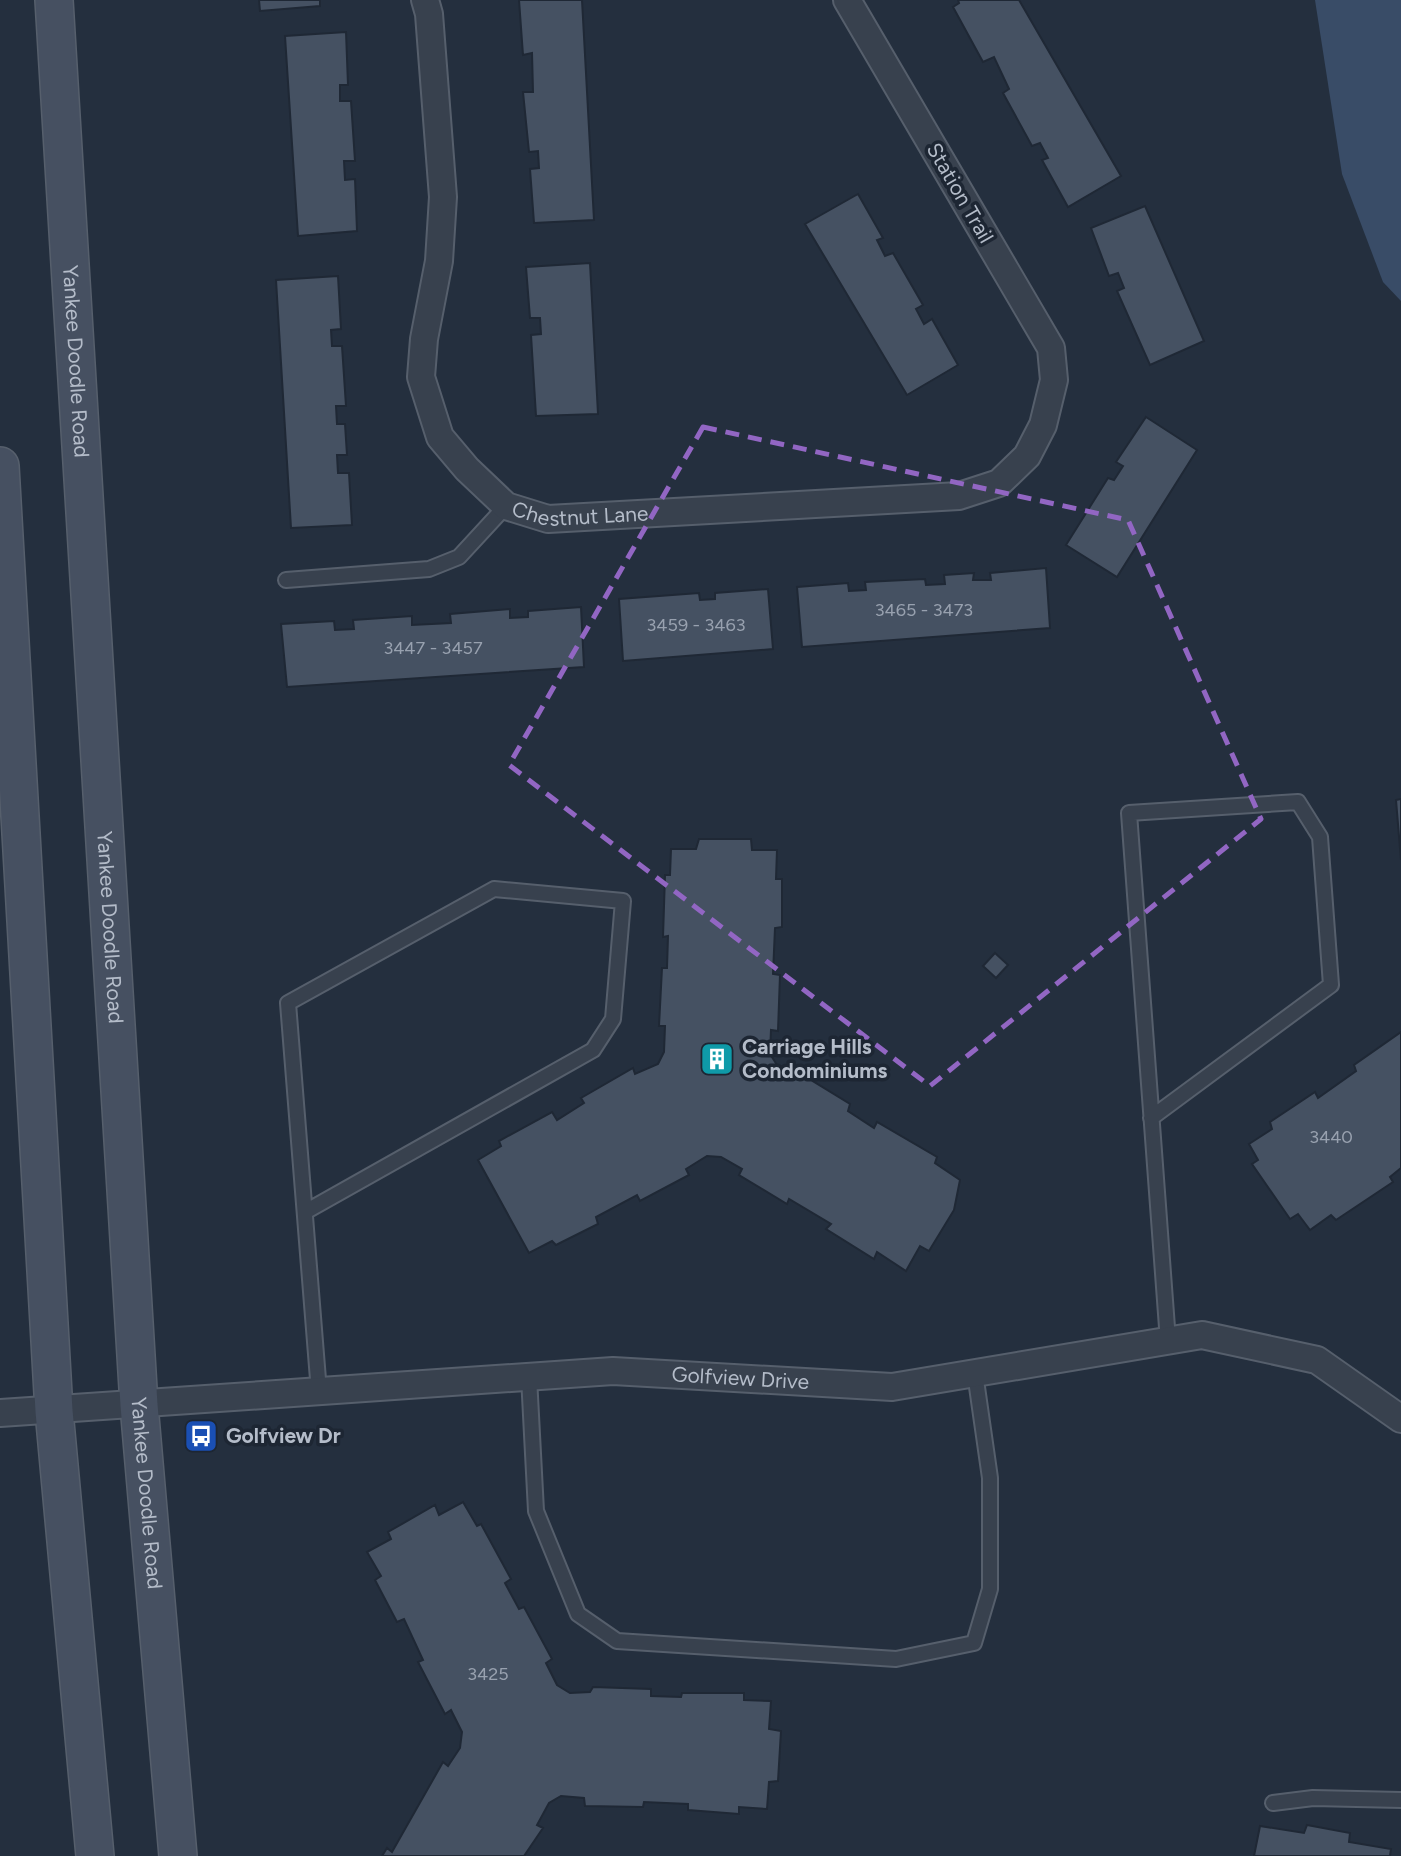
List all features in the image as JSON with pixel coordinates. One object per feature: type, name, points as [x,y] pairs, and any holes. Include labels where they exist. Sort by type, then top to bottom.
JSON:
[{"type":"main road","name":"Yankee Doodle Road","points":[[54,0],[139,1405],[178,1856]]},
{"type":"main road","points":[[0,466],[54,1410],[95,1856]]},
{"type":"street","name":"Chestnut Lane","points":[[425,0],[429,14],[443,197],[439,261],[424,340],[421,377],[440,437],[467,469],[506,506],[548,519],[959,496],[999,483],[1027,456],[1043,425],[1051,391]]},
{"type":"street","name":"Station Trail","points":[[847,0],[1051,348],[1054,380],[1051,391]]},
{"type":"street","name":"Golfview Drive","points":[[0,1413],[613,1371],[892,1387],[1202,1335],[1317,1360],[1401,1419]]},
{"type":"lane","points":[[286,580],[429,569],[459,557],[506,506]]},
{"type":"lane","points":[[1151,1118],[1331,985],[1320,837],[1298,802],[1129,813],[1151,1118],[1168,1341]]},
{"type":"lane","points":[[305,1212],[593,1050],[613,1019],[623,901],[494,888],[288,1003],[319,1392]]},
{"type":"lane","points":[[529,1377],[536,1511],[578,1614],[617,1641],[896,1659],[974,1643],[990,1589],[990,1478],[975,1373]]},
{"type":"lane","points":[[1273,1803],[1314,1798],[1401,1800]]},
{"type":"highlighted area","points":[[703,427],[1128,520],[1261,819],[930,1086],[509,765]]},
{"type":"water","points":[[1315,0],[1401,0],[1401,301],[1383,282],[1342,174]]},
{"type":"building","points":[[259,0],[320,0],[320,6],[260,11]]},
{"type":"building","points":[[519,0],[582,0],[594,220],[534,223],[530,169],[539,168],[538,151],[529,152],[523,92],[533,92],[532,53],[523,55]]},
{"type":"building","points":[[958,0],[1019,0],[1121,176],[1068,207],[1042,160],[1048,158],[1040,143],[1032,146],[1003,93],[1009,89],[994,57],[983,62],[953,7],[959,3]]},
{"type":"building","points":[[346,32],[348,85],[340,85],[340,101],[351,101],[355,161],[344,161],[345,180],[355,179],[357,231],[298,236],[285,36]]},
{"type":"building","points":[[858,194],[883,238],[877,240],[885,256],[893,253],[923,305],[916,309],[924,324],[932,319],[958,365],[907,395],[805,224]]},
{"type":"building","points":[[1145,206],[1204,341],[1150,365],[1117,291],[1124,288],[1118,273],[1109,276],[1091,228]]},
{"type":"building","points":[[590,263],[598,414],[536,416],[531,335],[541,334],[540,318],[530,318],[526,267]]},
{"type":"building","points":[[338,276],[341,329],[331,330],[332,346],[342,346],[346,406],[336,406],[337,424],[345,424],[347,455],[337,455],[338,473],[349,473],[352,525],[291,528],[276,280]]},
{"type":"building","points":[[1146,417],[1197,450],[1117,577],[1066,545],[1108,478],[1114,480],[1123,466],[1116,462]]},
{"type":"building","points":[[1046,568],[1050,628],[802,647],[797,587],[848,583],[849,591],[866,590],[865,582],[925,579],[926,585],[945,584],[944,575],[974,573],[973,580],[991,580],[990,573]]},
{"type":"building","points":[[768,589],[773,649],[623,661],[619,599],[699,593],[700,600],[715,599],[715,593]]},
{"type":"building","points":[[581,607],[584,667],[287,687],[281,624],[334,621],[335,630],[354,629],[353,620],[412,616],[412,625],[451,623],[450,614],[510,609],[510,618],[528,617],[528,611]]},
{"type":"building","points":[[1401,799],[1401,860],[1396,800]]},
{"type":"building","name":"Carriage Hills Condominiums","points":[[699,839],[751,839],[752,850],[777,850],[776,879],[782,879],[782,927],[775,928],[773,974],[780,975],[778,1031],[771,1030],[770,1054],[779,1068],[798,1079],[801,1074],[850,1104],[848,1111],[874,1128],[877,1122],[937,1157],[935,1163],[960,1180],[954,1210],[929,1251],[920,1246],[906,1271],[877,1252],[874,1259],[826,1229],[831,1224],[789,1199],[787,1204],[739,1175],[742,1169],[721,1157],[707,1156],[686,1169],[689,1175],[640,1201],[637,1195],[596,1217],[598,1224],[556,1245],[552,1241],[529,1253],[478,1160],[501,1146],[499,1141],[552,1112],[557,1120],[584,1103],[581,1098],[633,1068],[635,1074],[658,1064],[664,1052],[665,1026],[659,1026],[662,968],[667,968],[668,936],[663,937],[665,875],[670,875],[671,849],[696,849]]},
{"type":"building","points":[[995,953],[1008,965],[996,978],[983,966]]},
{"type":"building","points":[[1401,1032],[1401,1168],[1390,1177],[1393,1182],[1336,1220],[1331,1215],[1310,1230],[1298,1214],[1290,1219],[1252,1164],[1258,1160],[1249,1144],[1272,1129],[1270,1122],[1315,1092],[1318,1098],[1356,1071],[1354,1065]]},
{"type":"building","points":[[463,1502],[477,1526],[481,1524],[511,1579],[505,1583],[519,1609],[524,1607],[552,1659],[546,1663],[557,1685],[570,1693],[590,1692],[593,1687],[651,1689],[651,1696],[744,1693],[744,1700],[771,1701],[769,1729],[781,1731],[778,1781],[769,1782],[767,1809],[739,1807],[739,1814],[688,1810],[688,1804],[644,1802],[643,1807],[585,1806],[584,1798],[561,1796],[549,1803],[537,1825],[543,1828],[524,1856],[382,1856],[387,1848],[392,1852],[443,1762],[448,1766],[460,1748],[462,1732],[451,1710],[445,1714],[418,1662],[423,1660],[404,1619],[397,1622],[375,1580],[381,1576],[367,1552],[391,1539],[388,1532],[435,1505],[439,1515]]},
{"type":"building","points":[[1307,1825],[1350,1833],[1349,1842],[1391,1849],[1390,1856],[1254,1856],[1260,1826],[1304,1833]]},
{"type":"place","name":"Carriage Hills Condominiums","points":[[717,1059]]},
{"type":"place","name":"Golfview Dr","points":[[201,1436]]}]
